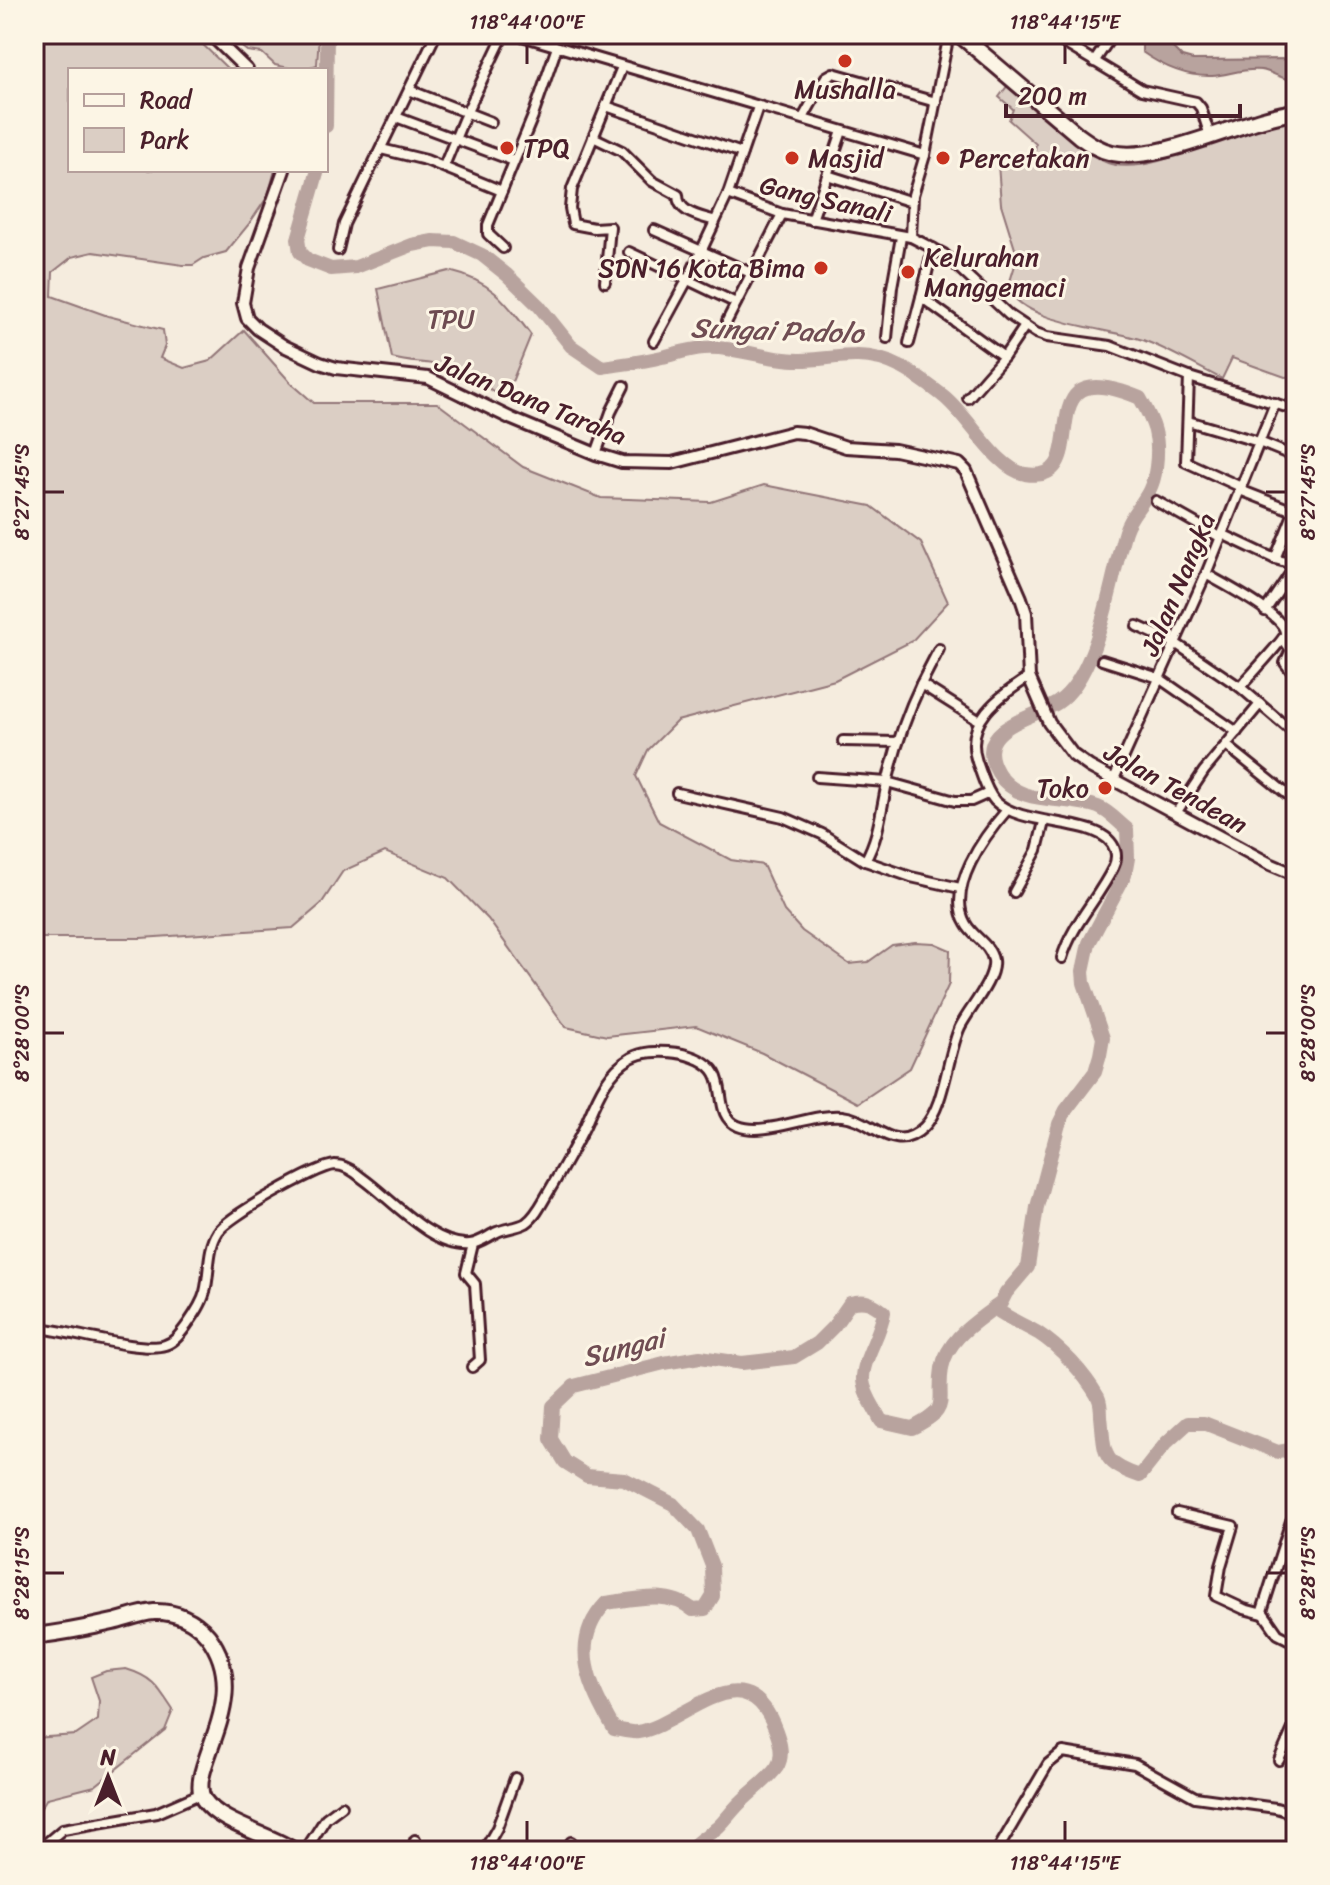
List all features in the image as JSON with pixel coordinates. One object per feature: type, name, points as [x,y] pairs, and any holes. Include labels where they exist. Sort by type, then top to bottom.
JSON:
[{"type":"highway","points":[[959,34],[1096,148],[1116,154],[1140,154],[1296,112]]},
{"type":"highway","points":[[34,1636],[153,1612],[181,1616],[199,1626],[218,1651],[226,1682],[225,1700],[205,1766],[202,1793],[205,1801],[216,1811],[294,1851]]},
{"type":"street","points":[[210,34],[245,68]]},
{"type":"street","points":[[444,166],[504,34]]},
{"type":"street","points":[[515,34],[925,155]]},
{"type":"street","points":[[887,338],[892,287],[925,155],[949,34]]},
{"type":"street","points":[[1049,34],[1063,38],[1094,62],[1142,90],[1196,102],[1210,136]]},
{"type":"street","points":[[1094,62],[1113,34]]},
{"type":"street","points":[[338,250],[344,224],[433,35]]},
{"type":"street","points":[[503,248],[491,238],[487,229],[557,47]]},
{"type":"street","points":[[605,282],[610,227],[577,226],[573,224],[570,208],[572,189],[622,67]]},
{"type":"street","points":[[803,118],[826,77],[833,73],[936,102]]},
{"type":"street","points":[[409,90],[491,122]]},
{"type":"street","points":[[606,106],[742,153]]},
{"type":"street","name":"Gang Sanali","points":[[758,107],[728,194],[782,214],[906,237],[933,248],[955,264],[994,303],[1025,326]]},
{"type":"street","points":[[396,117],[514,161]]},
{"type":"street","points":[[812,220],[842,131]]},
{"type":"street","points":[[593,137],[622,151],[652,181],[678,195],[678,203],[683,209],[715,221]]},
{"type":"street","points":[[381,149],[444,166],[502,191]]},
{"type":"street","name":"Jalan Dana Taraha","points":[[283,172],[244,289],[243,303],[247,318],[258,329],[320,363],[336,368],[428,378],[512,419],[622,462],[672,463],[793,432],[816,436],[846,447],[895,450],[959,464],[966,471],[1026,613],[1032,683]]},
{"type":"street","points":[[827,175],[912,202]]},
{"type":"street","points":[[654,341],[688,279],[728,194]]},
{"type":"street","points":[[727,321],[782,214]]},
{"type":"street","points":[[654,230],[751,273]]},
{"type":"street","points":[[909,343],[933,248]]},
{"type":"street","points":[[629,252],[736,303]]},
{"type":"street","points":[[921,297],[1004,357]]},
{"type":"street","points":[[968,398],[1004,357],[1025,326],[1047,337],[1110,346],[1189,377],[1296,410]]},
{"type":"street","points":[[1189,377],[1186,462],[1295,512],[1275,559]]},
{"type":"street","points":[[596,454],[624,386]]},
{"type":"street","name":"Jalan Nangka","points":[[1114,779],[1206,574],[1275,403]]},
{"type":"street","points":[[1188,421],[1259,442],[1296,457]]},
{"type":"street","points":[[1156,501],[1221,535],[1296,565],[1265,611]]},
{"type":"street","points":[[1206,574],[1279,621],[1285,634],[1240,687]]},
{"type":"street","points":[[1137,626],[1175,643],[1240,687],[1296,735]]},
{"type":"street","points":[[1283,639],[1291,650],[1285,663],[1296,677]]},
{"type":"street","points":[[865,861],[877,836],[898,742],[939,649]]},
{"type":"street","points":[[1102,660],[1159,678],[1237,732]]},
{"type":"street","points":[[1032,683],[1006,692],[978,720],[973,742],[975,757],[989,793],[1007,810],[1044,822],[1090,830],[1111,842],[1116,851],[1113,868],[1092,899],[1062,958]]},
{"type":"street","name":"Jalan Tendean","points":[[1032,683],[1049,723],[1073,755],[1270,864],[1296,875]]},
{"type":"street","points":[[921,684],[978,720]]},
{"type":"street","points":[[1176,813],[1204,771],[1260,704]]},
{"type":"street","points":[[843,741],[898,742]]},
{"type":"street","points":[[1226,745],[1287,794]]},
{"type":"street","points":[[817,777],[887,782],[955,801],[971,801],[989,793]]},
{"type":"street","points":[[677,793],[783,817],[822,834],[865,861],[911,877],[960,888]]},
{"type":"street","points":[[34,1332],[45,1329],[148,1346],[169,1344],[185,1327],[201,1302],[214,1240],[225,1223],[267,1197],[322,1168],[334,1165],[344,1166],[389,1197],[427,1233],[460,1244],[473,1244],[498,1231],[522,1226],[533,1217],[562,1169],[608,1080],[630,1058],[647,1051],[672,1052],[708,1065],[717,1078],[728,1120],[744,1128],[757,1129],[827,1114],[859,1119],[896,1139],[911,1136],[922,1129],[938,1102],[960,1028],[992,974],[990,951],[965,923],[960,888],[985,835],[1007,810]]},
{"type":"street","points":[[1014,892],[1037,850],[1044,822]]},
{"type":"street","points":[[472,1367],[480,1360],[475,1284],[466,1273],[473,1244]]},
{"type":"street","points":[[1177,1513],[1233,1526],[1216,1596],[1263,1614]]},
{"type":"street","points":[[1291,1521],[1262,1607],[1263,1614],[1278,1634],[1296,1643]]},
{"type":"street","points":[[1279,1760],[1296,1722]]},
{"type":"street","points":[[997,1851],[1048,1764],[1063,1752],[1135,1764],[1195,1797],[1276,1808],[1296,1814]]},
{"type":"street","points":[[484,1851],[497,1828],[515,1778]]},
{"type":"street","points":[[37,1851],[63,1829],[156,1813],[202,1793]]},
{"type":"street","points":[[305,1851],[326,1818],[342,1806]]},
{"type":"street","points":[[412,1851],[415,1840]]},
{"type":"green space","points":[[34,34],[192,34],[227,68],[68,68],[68,172],[274,172],[268,196],[226,252],[204,258],[193,265],[93,252],[72,257],[53,272],[52,296],[108,316],[163,330],[165,346],[160,358],[184,368],[210,361],[244,330],[291,383],[314,403],[437,403],[523,467],[601,498],[711,502],[764,485],[871,506],[921,543],[948,602],[912,641],[835,680],[677,721],[648,750],[636,776],[659,822],[731,860],[763,865],[784,911],[802,931],[849,964],[868,962],[892,945],[934,943],[950,950],[949,984],[910,1068],[858,1103],[762,1053],[696,1026],[607,1036],[566,1027],[488,919],[448,878],[385,852],[343,871],[321,904],[293,928],[141,938],[34,938]]},
{"type":"green space","points":[[226,34],[319,34],[317,65],[306,68],[275,65],[262,53],[247,51]]},
{"type":"green space","points":[[1008,85],[1088,152],[1111,164],[1127,166],[1165,159],[1268,122],[1296,118],[1296,376],[1285,377],[1232,358],[1222,379],[1143,340],[1049,317],[1017,300],[1008,288],[1015,265],[1015,249],[1001,204],[998,164],[1032,164],[1036,144],[1009,120],[1013,109],[999,97]]},
{"type":"green space","name":"TPU","points":[[449,271],[464,275],[497,294],[531,335],[505,399],[451,368],[392,358],[378,289]]},
{"type":"green space","points":[[126,1669],[154,1684],[173,1710],[165,1730],[95,1786],[47,1798],[34,1819],[34,1738],[76,1735],[98,1720],[99,1701],[91,1677],[106,1671]]},
{"type":"shaded area","points":[[1142,36],[1167,42],[1182,57],[1193,60],[1296,59],[1296,79],[1286,79],[1261,70],[1212,76],[1184,73],[1142,52]]},
{"type":"waterway","name":"Sungai Padolo","points":[[327,34],[327,68]]},
{"type":"waterway","name":"Sungai Padolo","points":[[317,172],[298,239],[300,252],[308,260],[331,269],[356,267],[412,245],[433,241],[454,242],[482,255],[507,275],[539,306],[571,346],[602,367],[704,348],[789,360],[855,356],[880,359],[912,374],[942,395],[1003,462],[1025,474],[1047,472],[1058,460],[1071,403],[1082,390],[1103,387],[1140,398],[1155,430],[1154,478],[1125,531],[1093,649],[1071,690],[1057,703],[1007,728],[992,745],[992,758],[998,773],[1018,791],[1044,799],[1098,807],[1110,814],[1127,829],[1128,858],[1125,875],[1089,943],[1083,971],[1084,983],[1103,1038],[1095,1072],[1059,1124],[1037,1207],[1028,1267],[994,1308],[1047,1339],[1079,1370],[1099,1399],[1107,1455],[1127,1471],[1140,1476],[1166,1443],[1188,1423],[1204,1423],[1278,1452],[1296,1449]]},
{"type":"waterway","name":"Sungai","points":[[689,1851],[720,1825],[777,1767],[780,1744],[763,1707],[748,1695],[731,1693],[713,1697],[656,1727],[635,1732],[614,1729],[597,1697],[587,1665],[588,1634],[594,1618],[606,1603],[640,1598],[663,1598],[693,1610],[705,1609],[713,1596],[712,1566],[698,1530],[673,1504],[624,1479],[587,1476],[565,1462],[551,1439],[553,1406],[574,1386],[664,1363],[700,1357],[742,1363],[794,1357],[817,1343],[850,1303],[860,1301],[884,1312],[863,1372],[865,1390],[881,1421],[912,1428],[938,1410],[942,1368],[949,1349],[994,1308]]},
{"type":"place","name":"Mushalla","points":[[845,61]]},
{"type":"place","name":"TPQ","points":[[507,148]]},
{"type":"place","name":"Masjid","points":[[792,158]]},
{"type":"place","name":"Percetakan","points":[[943,158]]},
{"type":"place","name":"SDN 16 Kota Bima","points":[[821,268]]},
{"type":"place","name":"Kelurahan Manggemaci","points":[[908,272]]},
{"type":"place","name":"Toko","points":[[1105,788]]}]
